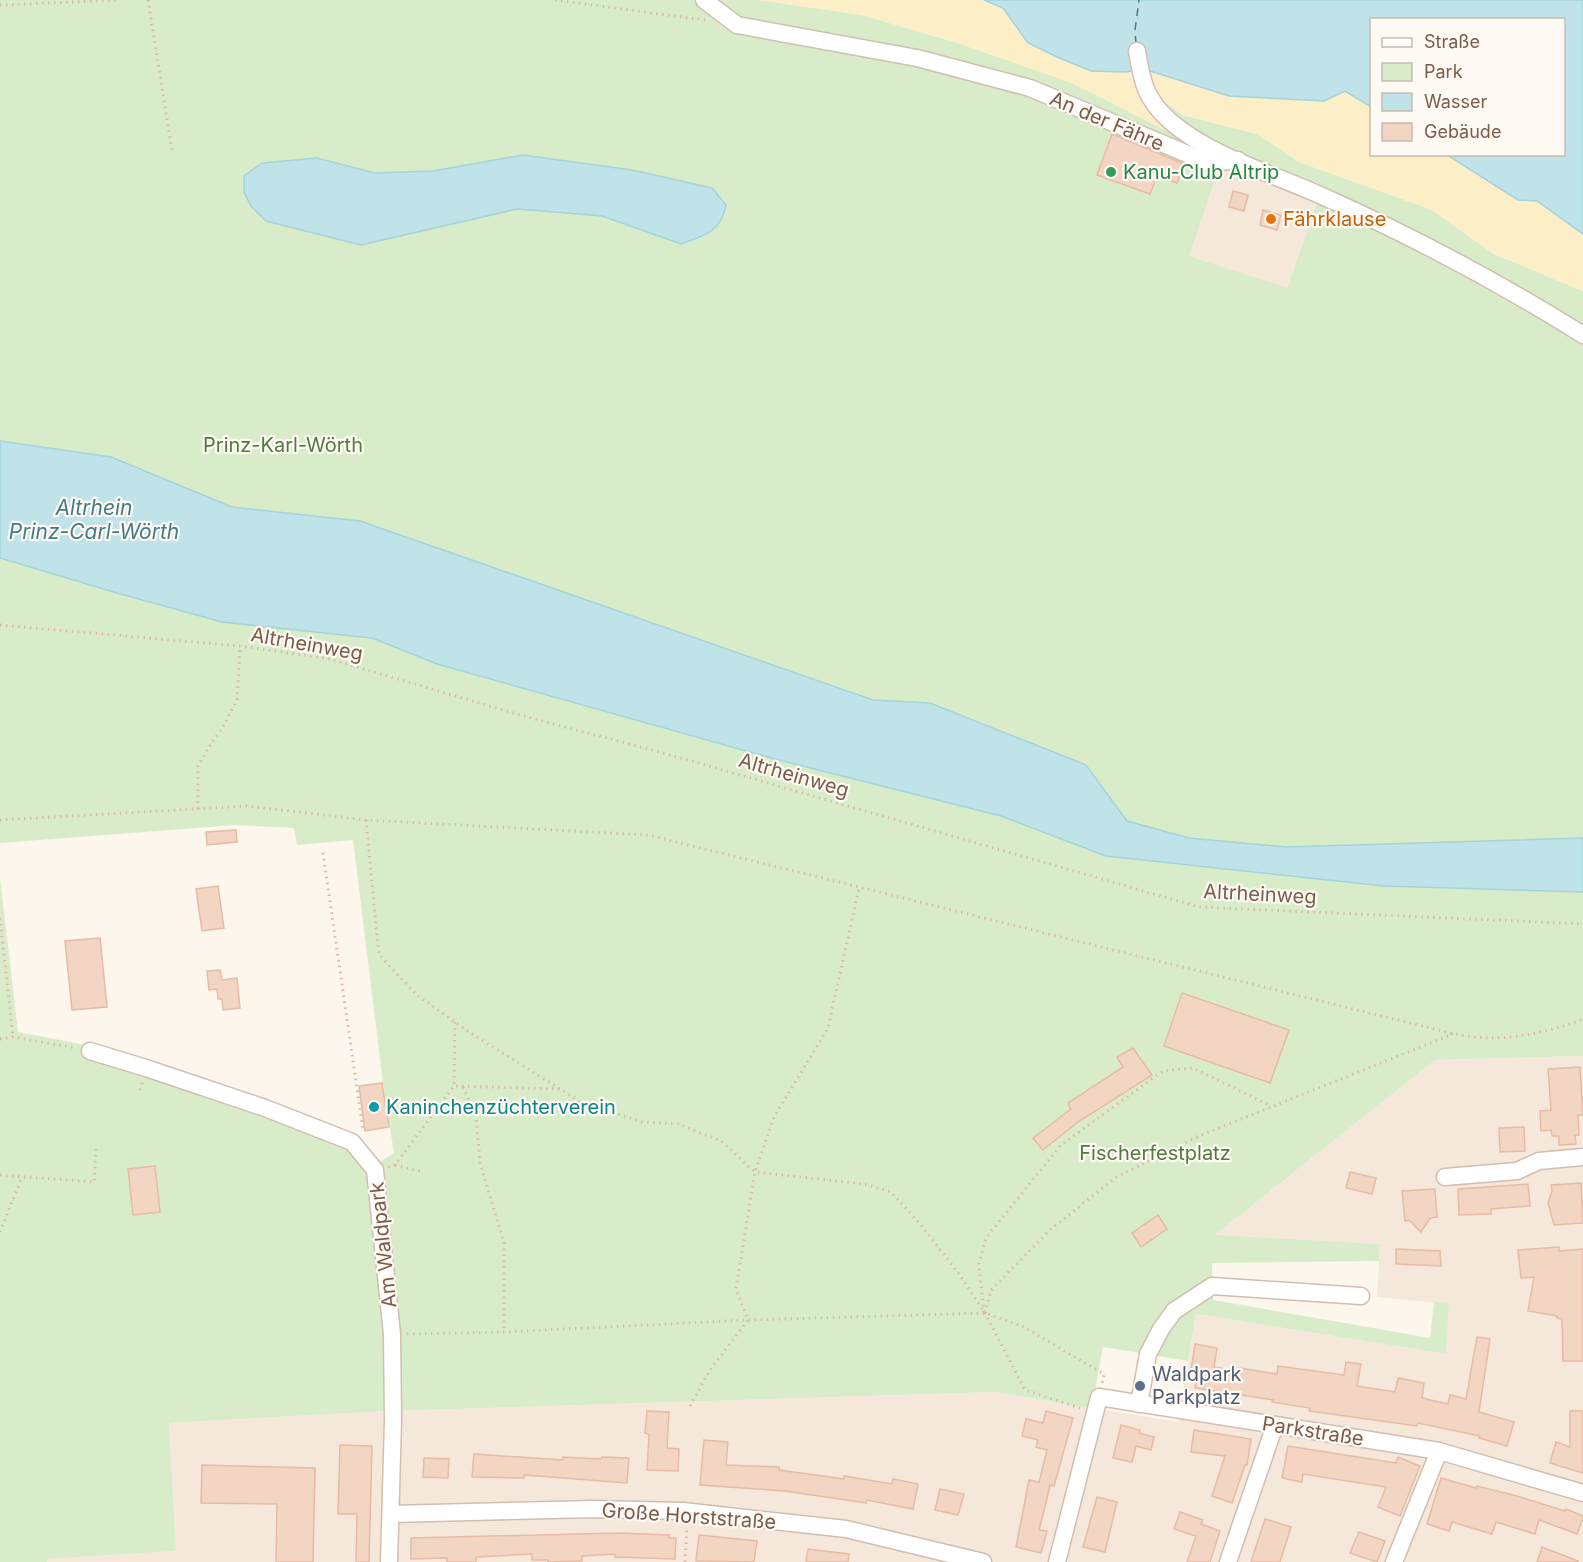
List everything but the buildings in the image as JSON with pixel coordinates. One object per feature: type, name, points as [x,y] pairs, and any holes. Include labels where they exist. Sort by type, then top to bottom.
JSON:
[{"type":"street","points":[[704,0],[737,25]]},
{"type":"street","name":"An der Fähre","points":[[737,25],[917,58],[1030,88],[1209,164],[1238,160]]},
{"type":"street","points":[[1137,51],[1140,76],[1149,98],[1173,123],[1214,150],[1323,196],[1401,233],[1543,310],[1583,335]]},
{"type":"street","name":"Am Waldpark","points":[[90,1051],[254,1105],[352,1142],[371,1165],[392,1334],[393,1420],[389,1562]]},
{"type":"street","points":[[1445,1177],[1517,1171],[1539,1161],[1583,1157]]},
{"type":"street","points":[[1139,1404],[1148,1354],[1161,1329],[1174,1311],[1212,1286],[1361,1296]]},
{"type":"street","name":"Parkstraße","points":[[1097,1405],[1139,1404],[1439,1451],[1583,1493]]},
{"type":"street","points":[[1057,1562],[1097,1405]]},
{"type":"street","points":[[1228,1562],[1275,1425]]},
{"type":"street","points":[[1394,1562],[1439,1451]]},
{"type":"street","name":"Große Horststraße","points":[[391,1514],[594,1509],[683,1511],[846,1529],[983,1562]]},
{"type":"path","points":[[0,5],[119,0]]},
{"type":"path","points":[[148,0],[172,151]]},
{"type":"path","points":[[555,0],[737,25]]},
{"type":"path","name":"Altrheinweg","points":[[0,624],[240,646],[330,659],[1199,907],[1583,924]]},
{"type":"path","points":[[198,809],[198,766],[222,729],[237,700],[240,646]]},
{"type":"path","points":[[0,820],[247,806],[366,820],[648,836],[1454,1034],[1491,1038],[1529,1034],[1569,1025],[1583,1019]]},
{"type":"path","points":[[366,820],[379,955],[417,995],[579,1101],[642,1122],[678,1124],[721,1142],[755,1172],[864,1184],[891,1192],[953,1266],[985,1313],[1025,1390],[1097,1405],[1104,1374],[1022,1326],[985,1313],[748,1320],[504,1332],[392,1334]]},
{"type":"path","points":[[323,853],[371,1165],[395,1165],[422,1172]]},
{"type":"path","points":[[748,1320],[736,1289],[755,1172],[774,1117],[828,1028],[859,888]]},
{"type":"path","points":[[0,918],[14,1037]]},
{"type":"path","points":[[395,1165],[454,1086],[455,1022]]},
{"type":"path","points":[[985,1313],[991,1290],[1050,1230],[1115,1178],[1200,1136],[1454,1034]]},
{"type":"path","points":[[0,1039],[14,1037],[90,1051]]},
{"type":"path","points":[[985,1313],[980,1264],[986,1238],[1061,1145],[1080,1131],[1163,1071],[1193,1068],[1271,1106]]},
{"type":"path","points":[[454,1086],[560,1089]]},
{"type":"path","points":[[464,1087],[476,1116],[480,1163],[504,1243],[504,1332]]},
{"type":"path","points":[[0,1175],[94,1182],[96,1149]]},
{"type":"path","points":[[0,1232],[22,1177]]},
{"type":"path","points":[[690,1406],[710,1370],[748,1320]]},
{"type":"path","points":[[683,1511],[687,1520],[685,1562]]},
{"type":"shaded area","points":[[1088,103],[1318,200],[1265,350],[1058,189]]},
{"type":"shaded area","points":[[1583,1056],[1583,1562],[47,1562],[47,1559],[176,1551],[169,1423],[388,1411],[995,1392],[1178,1422],[1196,1314],[1446,1354],[1449,1304],[1377,1297],[1380,1244],[1214,1236],[1435,1060]]},
{"type":"green space","points":[[0,0],[758,0],[862,15],[958,43],[1072,83],[1167,131],[1198,150],[1088,104],[1084,118],[1165,154],[1217,173],[1189,256],[1287,288],[1318,200],[1399,237],[1583,340],[1583,1056],[1435,1060],[1215,1235],[1380,1244],[1379,1261],[1212,1263],[1213,1300],[1430,1338],[1434,1302],[1449,1304],[1446,1354],[1196,1314],[1188,1361],[1103,1347],[1090,1408],[995,1392],[388,1411],[169,1423],[176,1551],[47,1559],[47,1562],[0,1562],[0,878],[18,1032],[91,1046],[347,1148],[370,1168],[394,1153],[383,1083],[353,840],[297,845],[294,828],[236,825],[0,843]],"holes":[[[523,155],[632,170],[712,188],[726,205],[681,244],[602,216],[517,209],[468,220],[363,170],[380,173],[421,173]]]},
{"type":"green space","points":[[1167,104],[1183,115],[1257,134],[1299,162],[1430,209],[1494,254],[1583,291],[1583,328],[1217,145],[1172,114],[1165,105]]},
{"type":"sand","points":[[758,0],[985,0],[1003,8],[1014,22],[1102,72],[1129,72],[1144,107],[1167,131],[1072,83],[958,43],[862,15]]},
{"type":"sand","points":[[1146,70],[1229,96],[1324,101],[1345,91],[1370,106],[1370,156],[1449,156],[1518,200],[1537,201],[1583,234],[1583,291],[1494,254],[1430,209],[1299,162],[1257,134],[1183,115],[1168,104],[1165,105]]},
{"type":"water","points":[[984,0],[1583,0],[1583,234],[1537,201],[1518,200],[1449,156],[1565,156],[1565,18],[1370,18],[1370,106],[1345,91],[1324,101],[1229,96],[1147,70],[1091,71],[1028,43],[1003,8]]},
{"type":"water","points":[[523,155],[632,170],[712,188],[726,205],[724,214],[721,221],[711,231],[681,244],[602,216],[517,209],[361,245],[266,221],[251,206],[244,192],[244,176],[262,163],[317,158],[375,173],[433,171]]},
{"type":"water","name":"Altrhein Prinz-Carl-Wörth","points":[[0,441],[111,457],[232,507],[360,521],[873,700],[930,703],[1086,765],[1127,821],[1189,838],[1286,847],[1583,838],[1583,892],[1383,886],[1106,856],[1001,816],[775,759],[437,664],[372,638],[222,622],[117,593],[0,558]]},
{"type":"ferry route","points":[[1136,44],[1135,30],[1139,0]]},
{"type":"place","name":"Kanu-Club Altrip","points":[[1111,172]]},
{"type":"place","name":"Fährklause","points":[[1271,219]]},
{"type":"place","name":"Kaninchenzüchterverein","points":[[374,1107]]},
{"type":"place","name":"Waldpark Parkplatz","points":[[1140,1386]]},
{"type":"park label","name":"Prinz-Karl-Wörth","points":[[283,445]]},
{"type":"park label","name":"Fischerfestplatz","points":[[1155,1153]]}]
